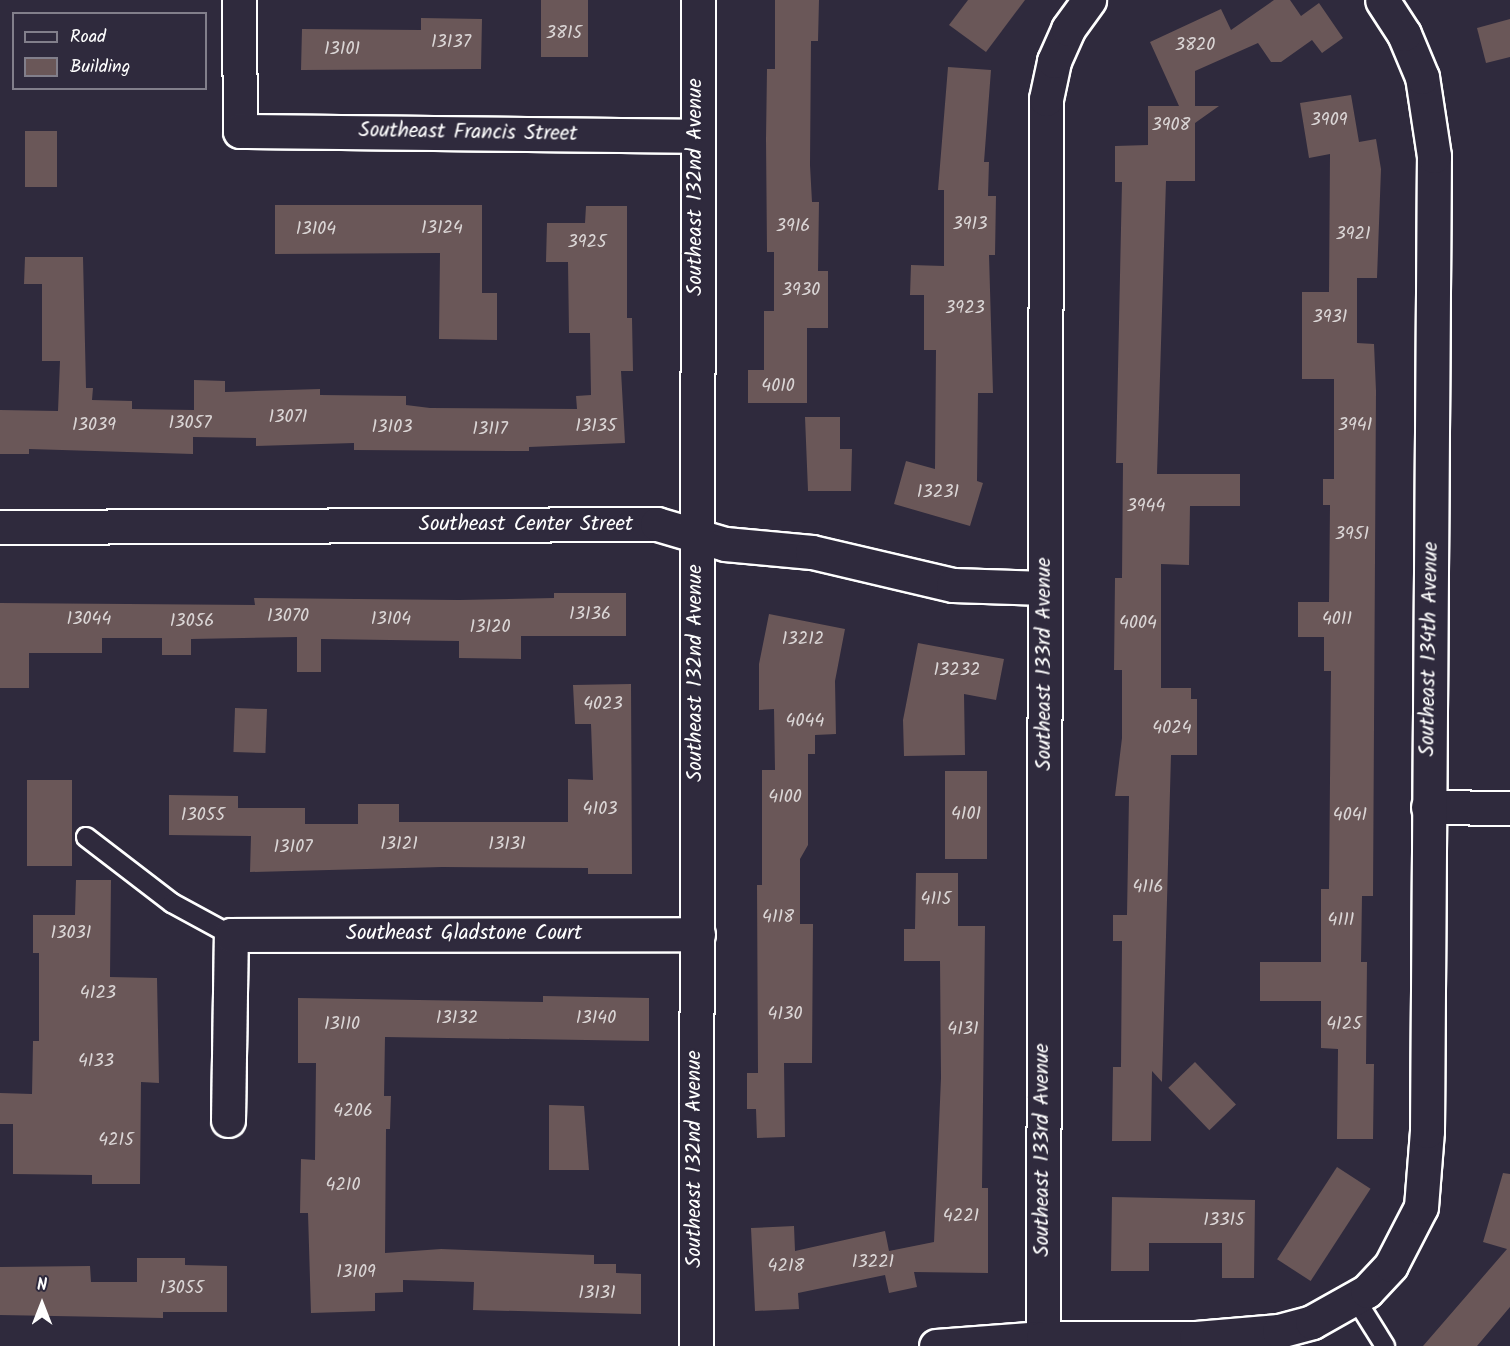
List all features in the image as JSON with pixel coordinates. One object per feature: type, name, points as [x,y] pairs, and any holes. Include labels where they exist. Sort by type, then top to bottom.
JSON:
[{"type":"street","name":"Southeast Francis Street","points":[[239,0],[240,131],[697,136]]},
{"type":"street","name":"Southeast 132nd Avenue","points":[[696,1346],[694,1047],[698,934],[694,532],[698,0]]},
{"type":"street","name":"Southeast 133rd Avenue","points":[[1043,1338],[1046,99],[1054,62],[1068,29],[1089,0]]},
{"type":"street","name":"Southeast 134th Avenue","points":[[936,1346],[1043,1338],[1196,1338],[1279,1331],[1312,1322],[1361,1294],[1391,1265],[1410,1236],[1421,1207],[1426,1173],[1434,156],[1422,77],[1404,34],[1382,0]]},
{"type":"street","name":"Southeast Center Street","points":[[0,527],[657,524],[694,532],[724,544],[812,552],[953,585],[1045,588]]},
{"type":"street","points":[[1428,807],[1510,808]]},
{"type":"street","name":"Southeast Gladstone Court","points":[[231,935],[698,934]]},
{"type":"street","points":[[228,1120],[231,935]]},
{"type":"lane","points":[[86,837],[172,903],[231,935]]},
{"type":"lane","points":[[1361,1294],[1385,1346]]},
{"type":"building","points":[[541,0],[588,0],[588,57],[541,57]]},
{"type":"building","points":[[775,0],[819,0],[818,41],[811,41],[810,165],[812,202],[819,202],[818,271],[828,271],[828,328],[807,328],[807,403],[748,403],[748,370],[764,370],[764,311],[774,311],[774,252],[767,252],[766,139],[767,69],[775,69]]},
{"type":"building","points":[[968,0],[1025,0],[986,52],[949,25]]},
{"type":"building","points":[[1274,0],[1290,0],[1301,16],[1319,3],[1343,38],[1322,53],[1312,40],[1281,62],[1271,62],[1258,43],[1195,71],[1195,106],[1219,106],[1195,123],[1195,181],[1166,181],[1157,474],[1240,474],[1240,506],[1190,506],[1189,565],[1161,564],[1161,688],[1191,688],[1191,699],[1197,699],[1197,755],[1171,755],[1162,1082],[1152,1071],[1151,1141],[1112,1141],[1113,1067],[1121,1067],[1122,941],[1113,941],[1113,915],[1127,915],[1129,796],[1115,796],[1122,738],[1122,670],[1114,670],[1115,578],[1122,578],[1123,463],[1116,463],[1122,182],[1115,182],[1115,146],[1148,145],[1148,106],[1179,106],[1150,42],[1221,9],[1231,30]]},
{"type":"building","points":[[421,18],[482,19],[481,69],[301,70],[302,29],[421,30]]},
{"type":"building","points":[[1510,19],[1510,57],[1486,63],[1477,28]]},
{"type":"building","points":[[948,67],[991,70],[984,162],[989,162],[988,196],[996,196],[995,255],[989,255],[993,393],[978,393],[977,481],[983,483],[970,526],[894,504],[906,461],[935,469],[936,350],[924,350],[924,295],[910,295],[911,265],[944,266],[944,190],[938,190]]},
{"type":"building","points":[[1351,95],[1359,142],[1376,139],[1381,169],[1377,278],[1357,278],[1357,343],[1374,344],[1376,391],[1373,896],[1362,896],[1361,962],[1367,962],[1366,1064],[1374,1064],[1373,1139],[1337,1139],[1338,1049],[1321,1048],[1321,1001],[1260,1001],[1260,962],[1321,962],[1321,889],[1329,889],[1331,671],[1324,671],[1324,637],[1298,637],[1298,602],[1329,602],[1330,505],[1323,505],[1323,479],[1334,479],[1334,379],[1302,379],[1302,292],[1329,292],[1330,154],[1309,158],[1300,103]]},
{"type":"building","points":[[25,131],[57,131],[57,187],[25,187]]},
{"type":"building","points":[[275,205],[482,205],[482,293],[497,293],[497,340],[439,339],[440,253],[275,254]]},
{"type":"building","points":[[586,206],[627,206],[627,318],[632,318],[633,371],[621,371],[625,443],[529,447],[529,451],[354,450],[354,443],[256,446],[256,438],[193,437],[193,454],[29,449],[29,454],[0,454],[0,410],[58,411],[60,361],[42,361],[42,284],[24,284],[25,257],[83,257],[86,388],[93,388],[92,400],[132,401],[132,409],[194,410],[194,380],[225,381],[225,392],[320,389],[320,395],[406,396],[406,405],[430,408],[577,409],[576,396],[591,395],[590,333],[569,333],[568,262],[546,262],[547,223],[585,223]]},
{"type":"building","points":[[805,417],[840,417],[840,449],[852,449],[851,491],[808,491]]},
{"type":"building","points":[[554,593],[626,593],[626,636],[521,636],[521,659],[459,658],[459,641],[321,639],[321,672],[297,672],[297,637],[191,639],[191,655],[162,655],[162,638],[102,638],[102,653],[29,653],[29,688],[0,688],[0,603],[255,605],[254,598],[459,600],[554,598]]},
{"type":"building","points":[[769,614],[845,629],[835,681],[836,734],[815,735],[815,754],[808,754],[808,845],[800,859],[800,924],[813,924],[812,1063],[784,1063],[785,1137],[757,1138],[756,1109],[747,1109],[747,1073],[758,1073],[757,885],[762,885],[762,770],[775,770],[774,709],[759,710],[759,664]]},
{"type":"building","points":[[918,643],[1004,659],[996,700],[964,694],[965,755],[904,756],[903,720]]},
{"type":"building","points":[[631,684],[632,874],[588,874],[588,868],[442,867],[250,872],[251,836],[169,835],[169,795],[238,796],[238,808],[305,808],[305,824],[358,824],[358,804],[399,804],[399,822],[568,822],[568,779],[593,780],[591,724],[575,724],[573,685]]},
{"type":"building","points":[[235,708],[267,709],[265,753],[233,752]]},
{"type":"building","points":[[945,771],[987,771],[987,859],[945,859]]},
{"type":"building","points":[[27,780],[72,780],[72,866],[27,866]]},
{"type":"building","points":[[916,873],[958,873],[958,926],[985,926],[982,1188],[988,1188],[988,1273],[914,1272],[917,1287],[889,1293],[885,1275],[798,1293],[799,1309],[755,1311],[751,1228],[794,1226],[795,1251],[885,1231],[889,1251],[934,1242],[941,1078],[940,961],[904,961],[904,929],[915,929]]},
{"type":"building","points":[[76,880],[111,880],[110,977],[157,978],[159,1083],[141,1082],[140,1184],[92,1184],[92,1175],[13,1174],[13,1124],[0,1124],[0,1093],[32,1094],[33,1041],[39,1041],[39,953],[33,953],[33,915],[75,915]]},
{"type":"building","points":[[543,996],[649,998],[649,1041],[385,1037],[384,1096],[391,1096],[390,1129],[386,1129],[385,1253],[441,1249],[594,1255],[594,1264],[616,1264],[616,1273],[641,1274],[641,1314],[473,1310],[474,1282],[403,1280],[403,1292],[375,1293],[375,1311],[311,1313],[308,1213],[300,1213],[301,1159],[315,1160],[316,1063],[298,1063],[298,998],[543,1002]]},
{"type":"building","points":[[1195,1062],[1236,1104],[1209,1130],[1168,1088]]},
{"type":"building","points":[[549,1105],[584,1106],[589,1170],[549,1170]]},
{"type":"building","points":[[1337,1167],[1371,1189],[1311,1281],[1277,1259]]},
{"type":"building","points":[[1503,1173],[1510,1174],[1510,1307],[1477,1346],[1423,1346],[1507,1249],[1483,1242]]},
{"type":"building","points":[[1112,1197],[1255,1200],[1254,1278],[1222,1278],[1222,1243],[1149,1243],[1149,1271],[1111,1271]]},
{"type":"building","points":[[137,1258],[185,1258],[185,1265],[227,1266],[227,1312],[163,1312],[163,1318],[0,1315],[0,1267],[90,1266],[91,1282],[137,1282]]}]
